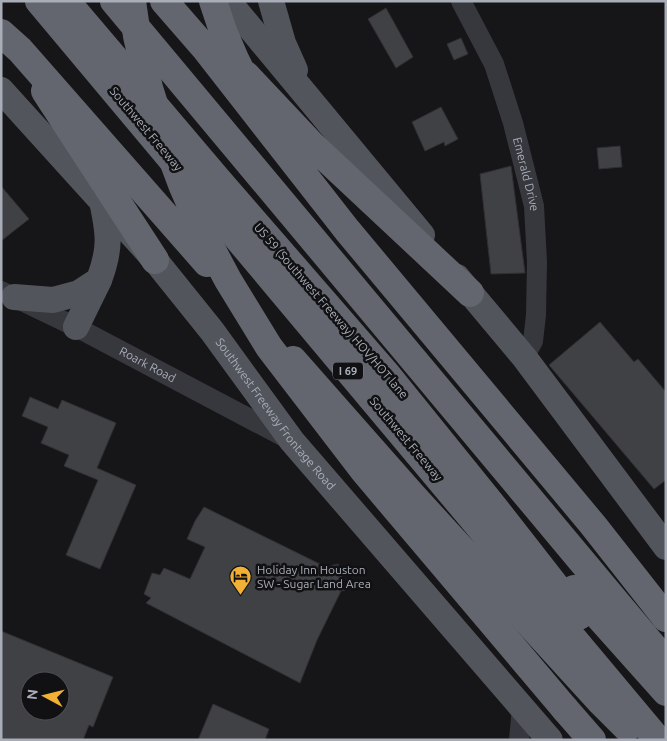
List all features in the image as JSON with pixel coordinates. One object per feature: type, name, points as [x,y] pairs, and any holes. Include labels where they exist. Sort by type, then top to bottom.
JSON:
[{"type":"highway","name":"Southwest Freeway","points":[[39,1],[658,740]]},
{"type":"highway","name":"US 59 (Southwest Freeway) HOV/HOT lane","points":[[66,1],[388,376],[565,601],[666,720]]},
{"type":"highway","points":[[114,1],[666,662]]},
{"type":"highway","points":[[132,1],[137,36],[149,88],[183,187],[203,233],[228,280],[269,347],[364,471],[592,740]]},
{"type":"highway","points":[[164,1],[204,47],[322,199],[593,525],[666,618]]},
{"type":"highway","points":[[176,1],[313,146],[470,293]]},
{"type":"highway","points":[[213,1],[235,59],[276,140]]},
{"type":"highway","points":[[1,25],[155,260]]},
{"type":"highway","points":[[1,33],[20,50],[412,495],[600,701],[630,731],[646,740]]},
{"type":"highway","points":[[455,459],[498,502],[666,692]]},
{"type":"main road","points":[[228,1],[524,357],[666,547]]},
{"type":"main road","points":[[271,1],[290,62],[324,117]]},
{"type":"main road","name":"Southwest Freeway Frontage Road","points":[[1,90],[155,260],[212,331],[292,441],[550,740]]},
{"type":"main road","points":[[76,327],[99,280],[108,251],[108,233],[102,200]]},
{"type":"main road","points":[[8,294],[53,300],[79,293],[99,280]]},
{"type":"street","name":"Emerald Drive","points":[[461,1],[494,64],[513,123],[534,206],[537,262],[536,315],[533,341],[524,357]]},
{"type":"street","name":"Roark Road","points":[[8,294],[76,327],[292,441]]},
{"type":"street","points":[[519,740],[522,708]]},
{"type":"building","points":[[386,8],[413,57],[396,68],[368,19]]},
{"type":"building","points":[[461,38],[468,54],[454,60],[447,44]]},
{"type":"building","points":[[441,107],[458,139],[445,146],[444,142],[425,151],[412,122]]},
{"type":"building","points":[[620,146],[622,167],[599,169],[597,148]]},
{"type":"building","points":[[511,166],[525,273],[491,274],[480,174]]},
{"type":"building","points":[[1,186],[29,219],[1,241]]},
{"type":"building","points":[[600,322],[634,362],[638,359],[666,392],[666,480],[654,489],[549,365]]},
{"type":"building","points":[[30,397],[58,409],[62,400],[116,423],[97,468],[136,485],[100,569],[66,555],[98,480],[64,466],[69,455],[41,443],[48,427],[22,416]]},
{"type":"building","name":"Holiday Inn Houston SW - Sugar Land Area","points":[[204,507],[326,567],[338,564],[346,590],[341,591],[317,640],[300,683],[146,603],[151,598],[144,594],[152,573],[160,575],[164,568],[190,579],[205,547],[187,539]]},
{"type":"building","points":[[1,631],[113,677],[93,727],[89,725],[83,740],[1,740]]},
{"type":"building","points":[[213,704],[269,729],[265,740],[198,740]]},
{"type":"place","name":"Holiday Inn Houston SW - Sugar Land Area","points":[[241,596]]}]
